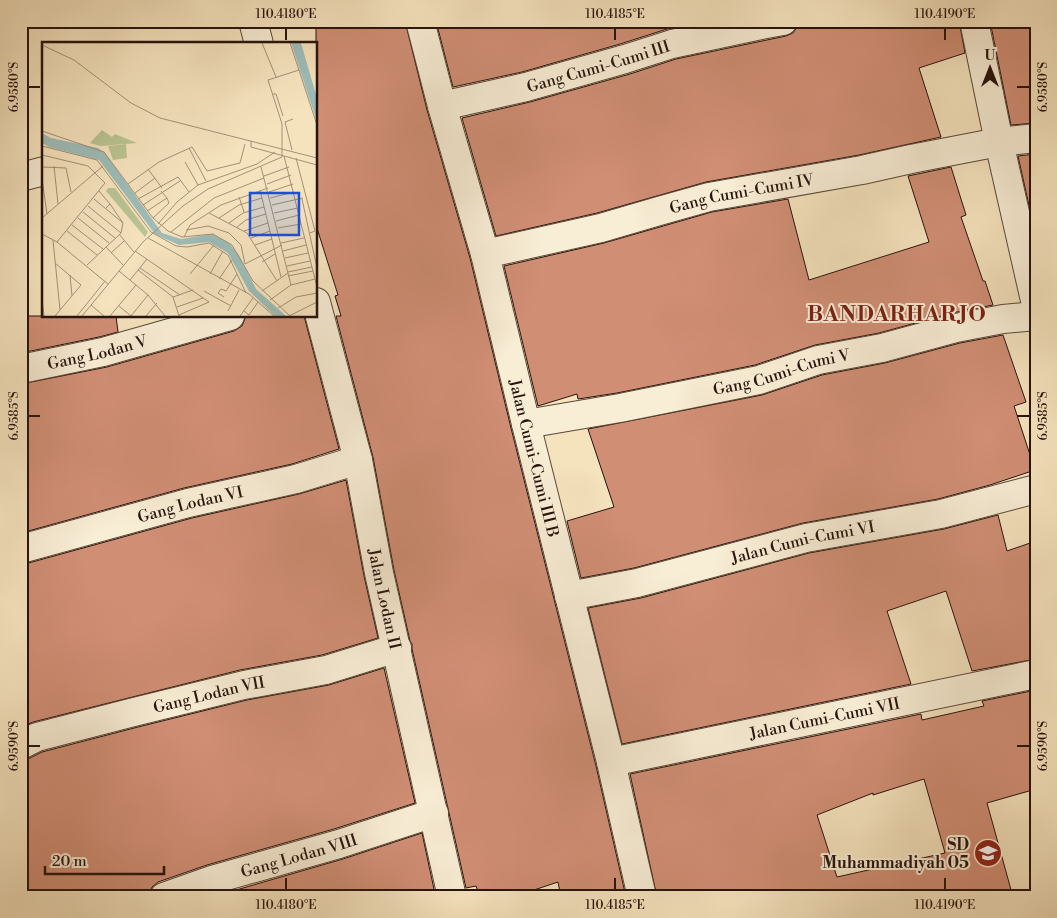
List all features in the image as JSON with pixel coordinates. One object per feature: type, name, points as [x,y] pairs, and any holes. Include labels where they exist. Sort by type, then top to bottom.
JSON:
[{"type":"street","points":[[253,21],[258,42]]},
{"type":"street","name":"Jalan Cumi-Cumi III B","points":[[420,21],[442,106],[485,254],[611,762],[642,897]]},
{"type":"street","name":"Gang Cumi-Cumi III","points":[[442,106],[526,87],[672,44],[783,21]]},
{"type":"street","points":[[974,21],[1036,305]]},
{"type":"street","name":"Gang Cumi-Cumi IV","points":[[485,254],[601,228],[709,198],[862,170],[999,142],[1036,138]]},
{"type":"street","points":[[21,177],[42,172]]},
{"type":"street","name":"Jalan Lodan II","points":[[318,310],[358,460],[379,573],[452,897]]},
{"type":"street","name":"Gang Cumi-Cumi V","points":[[526,424],[620,408],[760,380],[818,360],[882,348],[956,328],[1003,319],[1036,316]]},
{"type":"street","name":"Gang Lodan V","points":[[21,369],[103,352],[223,318]]},
{"type":"street","name":"Gang Lodan VI","points":[[21,549],[188,503],[296,479],[358,460]]},
{"type":"street","name":"Jalan Cumi-Cumi VI","points":[[569,596],[637,583],[806,538],[941,514],[1036,489]]},
{"type":"street","name":"Gang Lodan VII","points":[[21,745],[37,737],[126,714],[244,685],[326,670],[397,648]]},
{"type":"street","name":"Jalan Cumi-Cumi VII","points":[[611,762],[1036,674]]},
{"type":"street","name":"Gang Lodan VIII","points":[[164,897],[212,880],[338,844],[434,813]]},
{"type":"building","points":[[316,21],[405,21],[427,110],[470,258],[596,766],[626,897],[561,897],[558,882],[513,897],[480,897],[476,886],[466,888],[394,570],[373,457],[336,316],[341,316],[335,296],[338,295],[318,231],[318,42],[316,42]]},
{"type":"building","points":[[436,21],[704,21],[667,29],[522,72],[453,87]]},
{"type":"building","points":[[798,21],[959,21],[965,53],[919,68],[941,137],[859,155],[706,182],[597,213],[496,236],[462,118],[530,102],[676,59],[786,36],[793,33]]},
{"type":"building","points":[[990,21],[1036,21],[1036,123],[1011,125]]},
{"type":"building","points":[[1036,154],[1036,218],[1032,219],[1018,156]]},
{"type":"building","points":[[951,167],[966,215],[961,217],[993,305],[952,313],[879,333],[815,345],[755,365],[617,393],[578,399],[577,394],[538,406],[504,266],[604,243],[712,212],[788,199],[809,280],[929,242],[908,176]]},
{"type":"building","points":[[21,316],[42,316],[42,318],[116,318],[118,332],[21,353]]},
{"type":"building","points":[[245,318],[305,318],[339,449],[292,464],[184,488],[21,533],[21,384],[107,367],[234,331],[242,326]]},
{"type":"building","points":[[1003,335],[1026,402],[1014,406],[1035,470],[938,499],[803,523],[634,568],[581,578],[567,521],[614,507],[588,429],[762,395],[822,375],[885,363],[960,343]]},
{"type":"building","points":[[346,480],[378,638],[322,655],[240,670],[33,722],[21,727],[21,564],[192,518],[299,494]]},
{"type":"building","points":[[998,515],[1007,551],[1036,541],[1036,659],[972,671],[946,591],[887,611],[911,684],[622,744],[588,608],[641,598],[809,553],[944,529]]},
{"type":"building","points":[[384,668],[415,803],[334,829],[207,865],[158,882],[152,887],[149,897],[21,897],[21,760],[28,759],[42,752],[138,727],[247,700],[329,685]]},
{"type":"building","points":[[1036,690],[1036,789],[987,803],[1013,897],[657,897],[630,774],[921,714],[922,720],[984,706],[982,701]],"holes":[[[924,779],[945,853],[837,877],[817,815],[873,793],[873,795]]]},
{"type":"building","points":[[422,833],[435,894],[420,897],[212,897],[343,859]]},
{"type":"place","name":"SD Muhammadiyah 05","points":[[988,853]]},
{"type":"district","name":"BANDARHARJO","points":[[897,314]]}]
